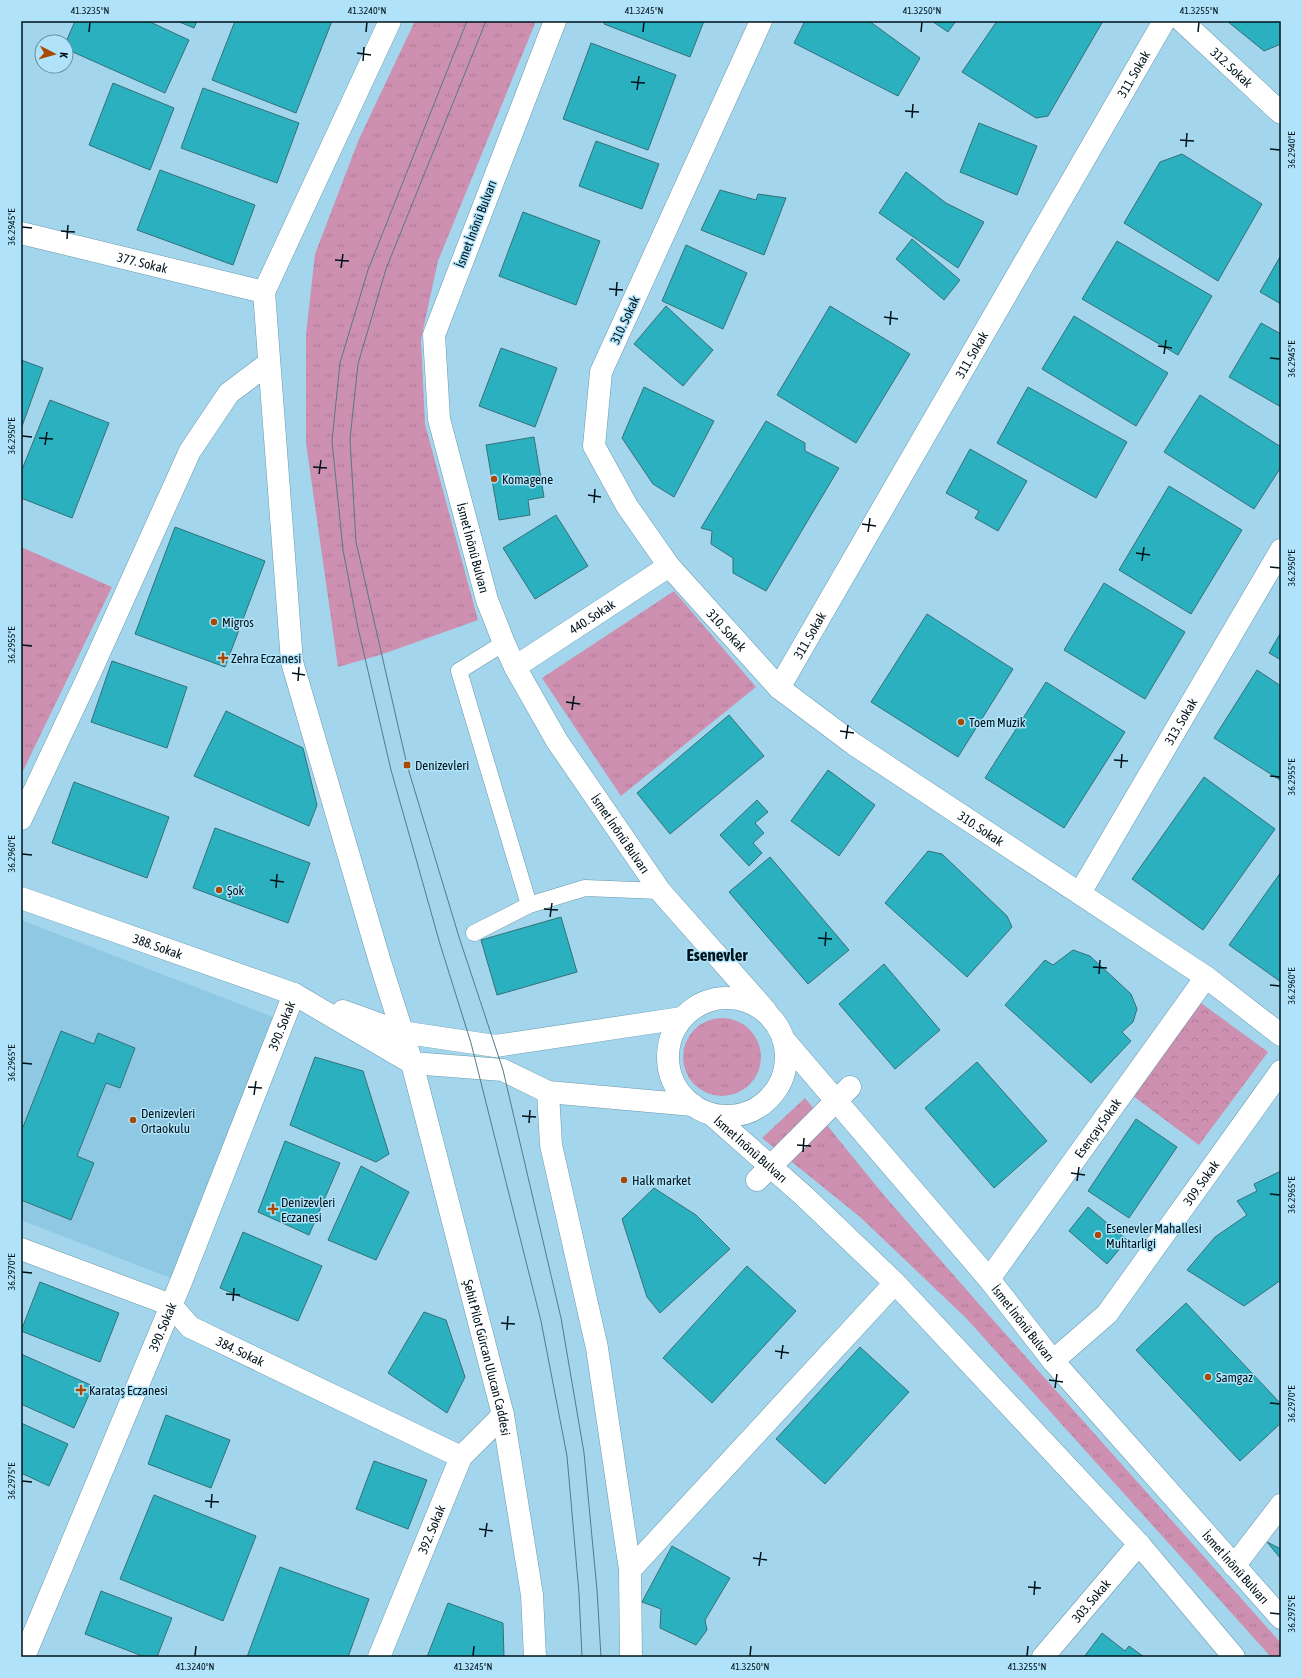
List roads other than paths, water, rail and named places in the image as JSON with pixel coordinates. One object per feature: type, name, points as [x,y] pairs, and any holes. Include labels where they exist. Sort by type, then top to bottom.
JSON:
[{"type":"street","points":[[390,21],[264,292],[292,662],[401,1032],[412,1063]]},
{"type":"street","name":"İsmet İnönü Bulvarı","points":[[555,21],[434,335],[439,419],[487,600],[515,667],[557,741],[660,891],[766,1011]]},
{"type":"street","name":"310. Sokak","points":[[762,21],[602,372],[594,446],[627,506],[669,566],[778,688],[855,745],[1206,976],[1281,1035]]},
{"type":"street","name":"311. Sokak","points":[[778,688],[1164,21]]},
{"type":"street","name":"312. Sokak","points":[[1182,21],[1280,111]]},
{"type":"street","name":"377. Sokak","points":[[21,233],[264,292]]},
{"type":"street","points":[[21,819],[89,675],[190,451],[229,393],[269,363]]},
{"type":"street","name":"313. Sokak","points":[[1080,893],[1281,550]]},
{"type":"street","name":"440. Sokak","points":[[515,667],[669,566]]},
{"type":"street","name":"388. Sokak","points":[[21,898],[294,994]]},
{"type":"street","name":"Esençay Sokak","points":[[989,1279],[1206,976]]},
{"type":"street","points":[[294,994],[401,1032],[495,1046],[682,1018]]},
{"type":"street","points":[[294,994],[412,1063],[503,1070],[548,1092],[702,1110],[729,1116],[746,1113],[762,1105],[775,1092],[783,1076],[787,1059],[785,1041],[774,1020],[766,1011],[746,1000],[723,997],[700,1004],[682,1018],[672,1035],[668,1054],[670,1074],[679,1091],[702,1110]]},
{"type":"street","name":"390. Sokak","points":[[24,1657],[171,1305],[294,994]]},
{"type":"street","name":"İsmet İnönü Bulvarı","points":[[785,1041],[843,1094],[1053,1361],[1281,1618]]},
{"type":"street","name":"Şehit Pilot Gürcan Ulucan Caddesi","points":[[412,1063],[503,1415],[532,1595],[535,1657]]},
{"type":"street","name":"309. Sokak","points":[[1053,1361],[1107,1314],[1281,1071]]},
{"type":"street","points":[[548,1092],[551,1145],[597,1348],[630,1570],[631,1657]]},
{"type":"street","points":[[764,1174],[843,1094]]},
{"type":"street","name":"İsmet İnönü Bulvarı","points":[[702,1110],[764,1174],[804,1196],[894,1283],[1139,1544],[1234,1657]]},
{"type":"street","name":"384. Sokak","points":[[21,1249],[171,1305],[190,1327],[461,1457]]},
{"type":"street","points":[[630,1570],[894,1283]]},
{"type":"street","name":"392. Sokak","points":[[379,1657],[461,1457],[503,1415]]},
{"type":"street","points":[[1234,1566],[1281,1506]]},
{"type":"street","name":"303. Sokak","points":[[1043,1657],[1139,1544]]},
{"type":"lane","points":[[504,643],[458,671],[529,905]]},
{"type":"lane","points":[[474,933],[529,905],[585,888],[660,891]]},
{"type":"tram line","points":[[467,21],[368,270],[340,363],[332,441],[343,550],[358,628],[391,770],[440,944],[471,1043],[541,1321],[567,1456],[579,1593],[582,1657]]},
{"type":"tram line","points":[[486,21],[386,269],[358,364],[350,439],[356,542],[407,765],[459,937],[503,1070],[561,1318],[584,1453],[597,1590],[601,1657]]},
{"type":"place","name":"Komagene","points":[[494,479]]},
{"type":"place","name":"Migros","points":[[214,622]]},
{"type":"place","name":"Zehra Eczanesi","points":[[223,658]]},
{"type":"place","name":"Toem Muzik","points":[[961,722]]},
{"type":"place","name":"Denizevleri","points":[[407,765]]},
{"type":"place","name":"Şok","points":[[219,890]]},
{"type":"place","name":"Denizevleri Ortaokulu","points":[[133,1120]]},
{"type":"place","name":"Halk market","points":[[624,1180]]},
{"type":"place","name":"Denizevleri Eczanesi","points":[[273,1209]]},
{"type":"place","name":"Esenevler Mahallesi Muhtarligi","points":[[1098,1235]]},
{"type":"place","name":"Samgaz","points":[[1208,1377]]},
{"type":"place","name":"Karataş Eczanesi","points":[[81,1390]]},
{"type":"district","name":"Esenevler","points":[[717,955]]}]
